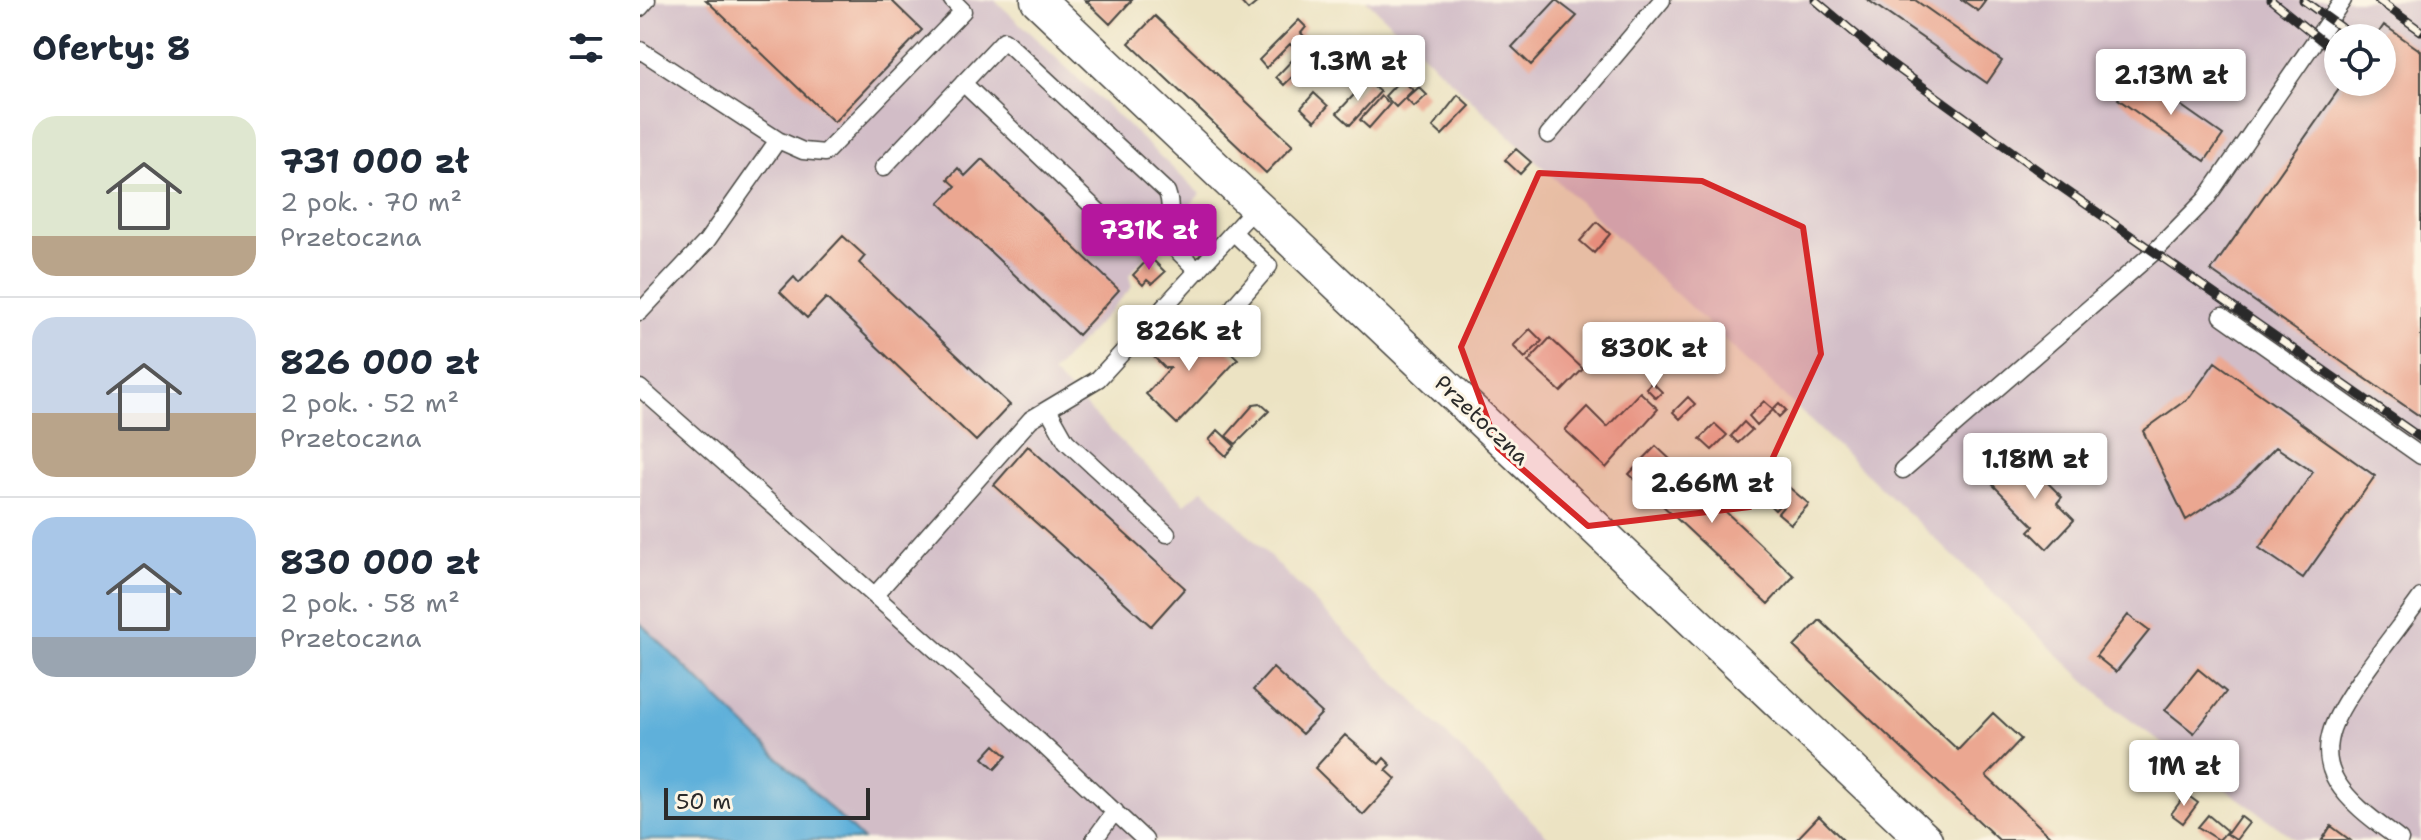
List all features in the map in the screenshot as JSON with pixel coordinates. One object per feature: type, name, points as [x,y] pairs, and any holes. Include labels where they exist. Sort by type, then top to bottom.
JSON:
[{"type":"street","name":"Przetoczna","points":[[1038,0],[1925,840]]},
{"type":"lane","points":[[640,8],[647,0]]},
{"type":"lane","points":[[640,50],[778,140],[803,151],[825,153],[963,11],[952,0]]},
{"type":"lane","points":[[1548,135],[1662,0]]},
{"type":"lane","points":[[1903,470],[2155,251],[2206,199],[2343,0]]},
{"type":"lane","points":[[883,168],[963,83],[1004,40],[1167,192],[1172,205],[1169,218],[1158,232],[1145,240],[1123,235],[963,83]]},
{"type":"lane","points":[[640,312],[706,242],[778,140]]},
{"type":"lane","points":[[875,595],[1031,419],[1098,379],[1256,207]]},
{"type":"lane","points":[[1158,232],[1198,271]]},
{"type":"lane","points":[[1234,233],[1269,266],[1234,306]]},
{"type":"lane","points":[[2222,316],[2421,456]]},
{"type":"lane","points":[[640,388],[875,595],[1145,840]]},
{"type":"lane","points":[[1048,409],[1066,441],[1167,534]]},
{"type":"lane","points":[[2400,840],[2358,806],[2337,782],[2328,760],[2328,742],[2338,715],[2421,597]]},
{"type":"lane","points":[[1094,840],[1115,811]]},
{"type":"highlighted area","points":[[1539,173],[1702,181],[1803,227],[1821,354],[1750,507],[1588,526],[1498,448],[1461,347]]},
{"type":"shaded area","points":[[640,0],[995,0],[1200,194],[1129,275],[1132,287],[1052,373],[1185,504],[1203,489],[1551,840],[863,840],[640,623]]},
{"type":"shaded area","points":[[1366,0],[2421,0],[2421,840],[2296,840],[2115,709]]},
{"type":"water","points":[[640,623],[863,840],[640,840]]},
{"type":"building","points":[[706,0],[891,0],[922,30],[834,122]]},
{"type":"building","points":[[1085,0],[1132,0],[1110,24]]},
{"type":"building","points":[[1239,0],[1260,0],[1248,10]]},
{"type":"building","points":[[1556,0],[1577,16],[1531,65],[1512,47]]},
{"type":"building","points":[[1868,0],[1915,0],[2002,61],[1987,83]]},
{"type":"building","points":[[1962,0],[1986,0],[1978,11]]},
{"type":"building","points":[[1155,16],[1293,145],[1266,173],[1129,43]]},
{"type":"building","points":[[1299,20],[1306,27],[1301,33],[1318,51],[1284,85],[1276,77],[1299,53],[1290,44],[1266,68],[1259,60]]},
{"type":"building","points":[[2396,33],[2421,51],[2421,417],[2211,271],[2334,96],[2396,96]]},
{"type":"building","points":[[1322,55],[1329,62],[1321,70],[1314,63]]},
{"type":"building","points":[[2136,74],[2223,135],[2205,161],[2118,99]]},
{"type":"building","points":[[1401,79],[1413,90],[1396,107],[1385,96]]},
{"type":"building","points":[[1367,81],[1380,92],[1350,125],[1337,113]]},
{"type":"building","points":[[1419,87],[1427,95],[1414,107],[1406,99]]},
{"type":"building","points":[[1314,93],[1328,106],[1315,121],[1301,108]]},
{"type":"building","points":[[1458,95],[1470,106],[1442,135],[1433,127]]},
{"type":"building","points":[[1381,96],[1390,104],[1369,128],[1360,120]]},
{"type":"building","points":[[1516,149],[1531,162],[1520,174],[1505,160]]},
{"type":"building","points":[[982,159],[1119,290],[1078,335],[939,203],[956,186],[948,179],[958,168],[965,176]]},
{"type":"building","points":[[1597,222],[1610,234],[1594,253],[1580,241]]},
{"type":"building","points":[[843,236],[865,256],[859,263],[1010,405],[976,441],[826,298],[807,318],[780,292],[794,277],[799,283]]},
{"type":"building","points":[[1150,257],[1165,272],[1152,284],[1147,280],[1143,285],[1133,275]]},
{"type":"building","points":[[1202,326],[1238,359],[1177,424],[1146,394],[1170,368],[1165,368],[1149,352],[1158,343],[1171,356]]},
{"type":"building","points":[[1530,329],[1542,341],[1525,358],[1513,346]]},
{"type":"building","points":[[1550,338],[1583,369],[1561,392],[1528,362]]},
{"type":"building","points":[[2215,362],[2375,476],[2303,578],[2259,548],[2313,472],[2276,447],[2239,485],[2186,520],[2143,431],[2190,397]]},
{"type":"building","points":[[1652,382],[1662,392],[1656,398],[1646,388]]},
{"type":"building","points":[[1640,392],[1658,409],[1606,468],[1565,430],[1587,407],[1607,427]]},
{"type":"building","points":[[1688,397],[1695,404],[1680,419],[1673,412]]},
{"type":"building","points":[[1764,401],[1773,409],[1779,403],[1786,410],[1779,417],[1773,410],[1757,425],[1749,416]]},
{"type":"building","points":[[1260,403],[1269,411],[1236,444],[1226,436],[1254,404]]},
{"type":"building","points":[[1744,422],[1752,430],[1738,443],[1731,436]]},
{"type":"building","points":[[1715,424],[1727,435],[1712,450],[1700,439]]},
{"type":"building","points":[[1218,430],[1235,446],[1226,456],[1209,440]]},
{"type":"building","points":[[1028,446],[1185,588],[1151,626],[994,485]]},
{"type":"building","points":[[1656,446],[1794,576],[1768,604],[1629,474]]},
{"type":"building","points":[[2021,456],[2062,497],[2057,503],[2074,520],[2047,549],[2029,531],[2034,526],[1993,485]]},
{"type":"building","points":[[1779,479],[1809,504],[1791,524],[1778,513],[1787,502],[1785,500],[1775,510],[1762,498]]},
{"type":"building","points":[[2128,615],[2149,631],[2116,672],[2096,656]]},
{"type":"building","points":[[1820,620],[1958,750],[1993,713],[2021,739],[1986,776],[2054,840],[1999,840],[1851,701],[1794,647]]},
{"type":"building","points":[[1273,668],[1322,713],[1302,734],[1253,690]]},
{"type":"building","points":[[2198,669],[2226,692],[2194,733],[2165,710]]},
{"type":"building","points":[[1345,735],[1379,764],[1384,758],[1391,765],[1386,770],[1396,779],[1363,815],[1315,768]]},
{"type":"building","points":[[995,745],[1007,756],[995,769],[983,758]]},
{"type":"building","points":[[2186,794],[2198,803],[2183,823],[2171,814]]},
{"type":"building","points":[[2208,815],[2227,831],[2219,840],[2198,827]]},
{"type":"building","points":[[1819,816],[1843,840],[1796,840]]},
{"type":"building","points":[[2240,816],[2249,823],[2236,840],[2227,834]]},
{"type":"building","points":[[2331,826],[2350,840],[2322,840]]},
{"type":"railway","points":[[1815,0],[1889,62],[2054,182],[2421,438]]},
{"type":"railway","points":[[2271,0],[2324,43]]},
{"type":"railway","points":[[2303,0],[2336,24]]},
{"type":"railway","points":[[2378,0],[2421,31]]}]
